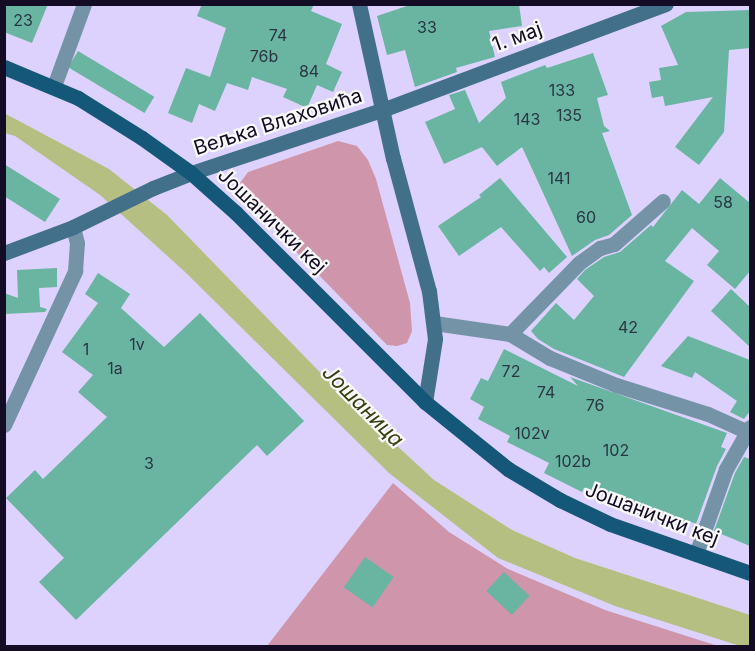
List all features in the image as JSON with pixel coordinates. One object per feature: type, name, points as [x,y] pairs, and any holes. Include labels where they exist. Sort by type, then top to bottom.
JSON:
[{"type":"main road","name":"Јошанички кеј","points":[[4,67],[54,86],[117,121],[191,173],[237,213],[425,402],[508,469],[560,500],[610,524],[750,573]]},
{"type":"street","points":[[54,86],[84,4]]},
{"type":"street","name":"Вељка Влаховића","points":[[4,253],[73,227],[153,188],[191,173],[382,110],[359,4]]},
{"type":"street","name":"1. мај","points":[[382,110],[666,4]]},
{"type":"street","points":[[382,110],[422,260],[434,323],[433,359],[425,402]]},
{"type":"street","points":[[510,334],[579,263],[600,248],[614,244],[663,201]]},
{"type":"street","points":[[4,425],[75,271],[77,243],[73,227]]},
{"type":"street","points":[[434,323],[510,334],[550,358],[616,385],[708,414],[749,430],[726,469],[696,554]]},
{"type":"shaded area","points":[[4,113],[109,169],[167,215],[344,397],[434,480],[512,530],[575,558],[750,615],[750,646],[740,646],[615,606],[498,558],[389,473],[184,271],[100,195],[15,136],[5,133]]},
{"type":"shaded area","points":[[338,141],[357,146],[368,160],[376,179],[410,303],[412,331],[407,343],[397,346],[387,345],[239,193],[240,183],[248,172]]},
{"type":"shaded area","points":[[393,483],[449,532],[508,569],[605,610],[718,646],[267,646]]},
{"type":"building","points":[[4,4],[48,4],[32,43],[4,32]]},
{"type":"building","points":[[202,4],[314,4],[311,11],[342,24],[326,64],[342,72],[333,92],[317,85],[307,108],[283,97],[287,89],[252,77],[248,90],[227,83],[215,111],[199,104],[192,123],[168,113],[186,68],[210,77],[226,28],[197,16]]},
{"type":"building","points":[[413,4],[519,4],[522,26],[489,31],[495,57],[456,68],[457,72],[415,87],[405,50],[387,55],[377,16]]},
{"type":"building","points":[[750,10],[750,48],[729,50],[724,132],[699,165],[675,147],[713,97],[665,106],[663,96],[652,98],[649,82],[661,80],[659,68],[678,65],[661,26],[686,12]]},
{"type":"building","points":[[78,51],[154,97],[145,113],[68,67]]},
{"type":"building","points":[[593,53],[608,95],[597,98],[604,126],[610,131],[602,133],[632,215],[609,235],[595,240],[572,256],[522,147],[497,166],[482,147],[444,164],[425,122],[455,109],[449,95],[465,90],[479,123],[506,98],[501,82],[545,65],[547,68]]},
{"type":"building","points":[[4,164],[60,199],[45,222],[4,196]]},
{"type":"building","points":[[500,178],[567,257],[549,273],[544,267],[540,271],[501,227],[459,256],[438,226],[481,197],[479,195]]},
{"type":"building","points":[[720,178],[750,203],[750,271],[735,289],[707,265],[719,251],[692,228],[665,261],[694,281],[624,377],[554,349],[538,339],[531,331],[556,303],[574,320],[594,296],[577,279],[585,270],[604,257],[620,252],[651,225],[653,227],[682,190],[699,204]]},
{"type":"building","points":[[57,268],[57,287],[39,288],[40,307],[47,309],[45,312],[4,314],[4,293],[18,298],[17,270]]},
{"type":"building","points":[[98,273],[130,294],[121,308],[164,347],[200,313],[304,421],[267,456],[257,445],[76,620],[39,582],[64,558],[6,498],[35,470],[43,479],[107,417],[78,392],[93,375],[62,352],[98,303],[85,294]]},
{"type":"building","points":[[731,289],[750,307],[750,347],[711,311]]},
{"type":"building","points":[[688,336],[750,360],[750,411],[744,419],[730,412],[737,401],[695,372],[692,378],[661,366]]},
{"type":"building","points":[[504,349],[578,386],[570,377],[727,433],[721,447],[726,449],[717,466],[696,524],[689,521],[685,532],[615,505],[617,500],[584,488],[582,492],[544,473],[549,463],[507,442],[510,436],[478,419],[484,407],[470,399],[481,378],[488,381]]},
{"type":"building","points":[[744,457],[750,459],[750,546],[714,531],[735,473]]},
{"type":"building","points":[[365,557],[394,577],[372,607],[344,587]]},
{"type":"building","points":[[504,572],[530,596],[512,615],[486,591]]},
{"type":"water label","name":"Јошаница","points":[[363,406]]}]
